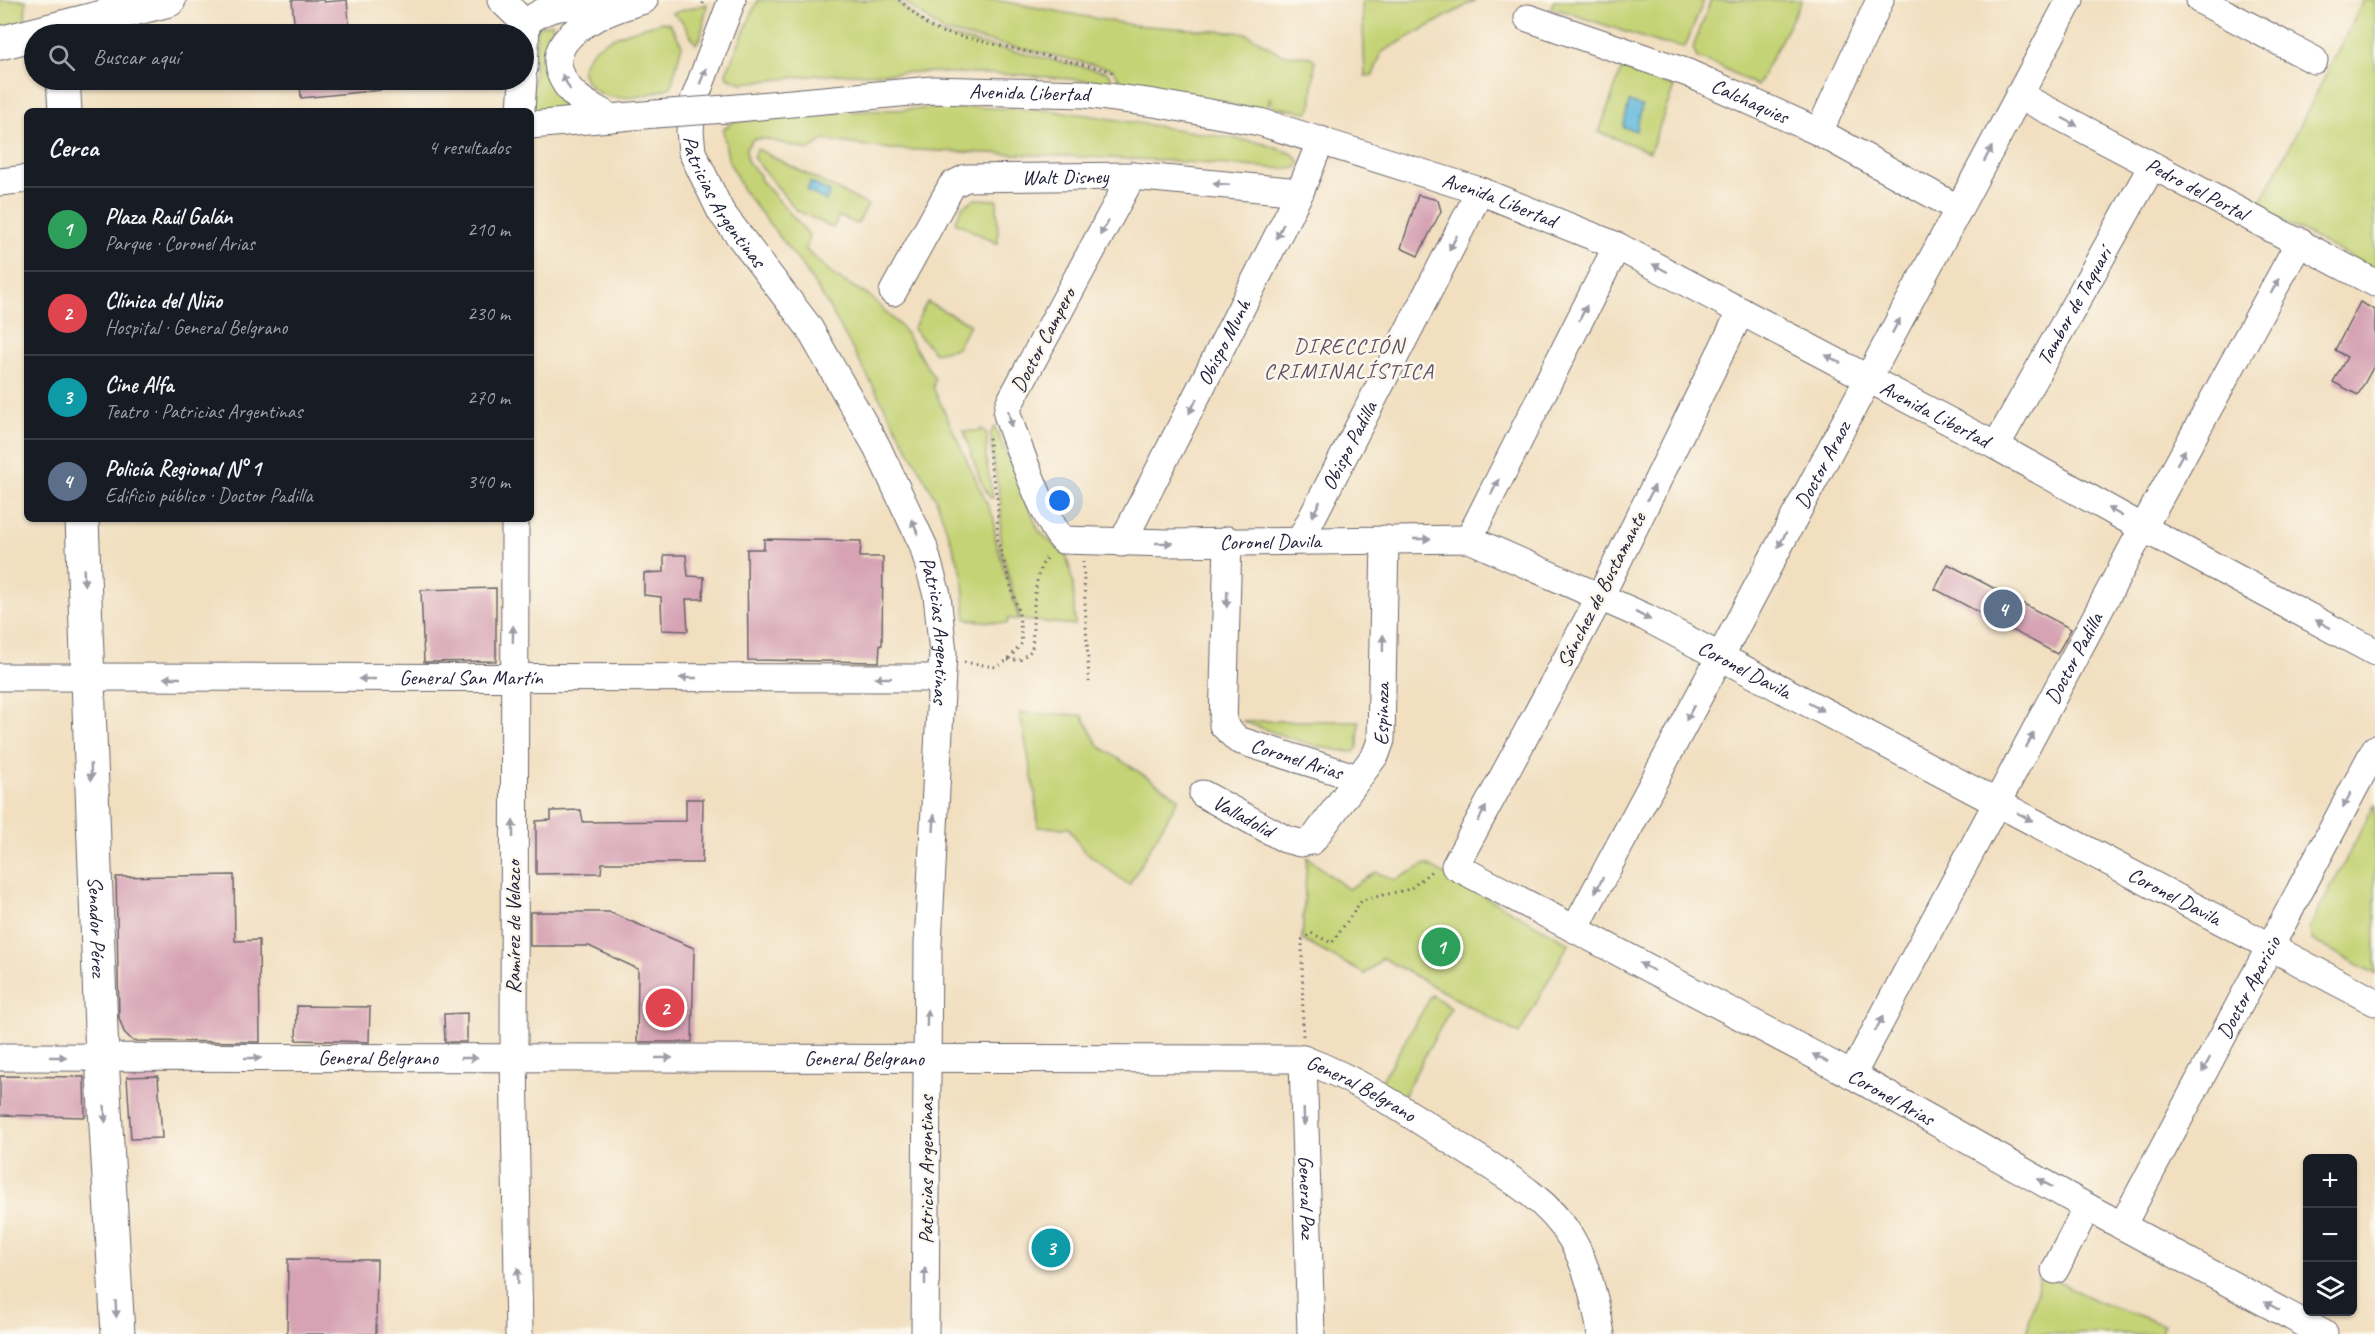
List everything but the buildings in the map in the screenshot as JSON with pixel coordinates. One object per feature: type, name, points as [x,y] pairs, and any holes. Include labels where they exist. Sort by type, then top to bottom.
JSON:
[{"type":"main road","points":[[58,21],[169,0]]},
{"type":"main road","points":[[0,42],[24,33]]},
{"type":"main road","points":[[64,90],[65,108]]},
{"type":"main road","name":"Senador Pérez","points":[[82,522],[102,1058],[118,1334]]},
{"type":"street","points":[[501,0],[526,24],[542,10],[556,6],[633,2]]},
{"type":"street","name":"Patricias Argentinas","points":[[732,0],[693,103],[690,130],[692,152],[721,212],[789,299],[823,350],[892,477],[923,545],[933,578],[942,665],[928,944],[925,1334]]},
{"type":"street","points":[[1820,132],[1880,0]]},
{"type":"street","name":"Doctor Araoz","points":[[1575,929],[2070,0]]},
{"type":"street","points":[[2200,0],[2314,60]]},
{"type":"street","points":[[611,118],[572,91],[562,74],[560,55],[571,33],[633,2]]},
{"type":"street","name":"Calchaquies","points":[[1528,18],[1688,73],[1820,132],[1959,209]]},
{"type":"street","points":[[521,108],[522,90]]},
{"type":"street","name":"Avenida Libertad","points":[[534,125],[932,90],[1034,90],[1154,103],[1260,122],[1480,190],[1617,246],[1868,377],[2375,652]]},
{"type":"street","name":"Pedro del Portal","points":[[2019,95],[2300,241],[2375,283]]},
{"type":"street","name":"Obispo Munh","points":[[1122,543],[1300,192],[1321,140]]},
{"type":"street","name":"Tambor de Taquarí","points":[[1996,446],[2152,166]]},
{"type":"street","name":"Walt Disney","points":[[893,292],[952,185],[966,178],[1131,176],[1300,192]]},
{"type":"street","name":"Doctor Campero","points":[[1072,541],[1055,533],[1007,414],[1009,404],[1131,176]]},
{"type":"street","points":[[0,182],[24,179]]},
{"type":"street","name":"Obispo Padilla","points":[[1301,539],[1480,190]]},
{"type":"street","name":"Doctor Padilla","points":[[1852,1075],[2143,528],[2300,241]]},
{"type":"street","points":[[1469,539],[1617,246]]},
{"type":"street","name":"Sánchez de Bustamante","points":[[1445,867],[1601,596],[1741,311]]},
{"type":"street","name":"Ramírez de Velazco","points":[[515,522],[514,1058],[519,1334]]},
{"type":"street","name":"Coronel Davila","points":[[1072,541],[1122,543],[1301,539],[1469,539],[1601,596],[2375,1002]]},
{"type":"street","name":"Espinoza","points":[[1285,839],[1300,843],[1312,841],[1376,754],[1381,740],[1385,539]]},
{"type":"street","name":"Coronel Arias","points":[[1228,540],[1223,725],[1238,740],[1358,778]]},
{"type":"street","name":"General San Martín","points":[[0,677],[513,679],[942,665]]},
{"type":"street","name":"Doctor Aparicio","points":[[2122,1226],[2268,946],[2375,748]]},
{"type":"street","name":"Valladolid","points":[[1203,794],[1285,839]]},
{"type":"street","name":"Coronel Arias","points":[[1445,867],[1575,929],[1852,1075],[2087,1207],[2324,1334]]},
{"type":"street","name":"General Belgrano","points":[[0,1057],[1303,1059],[1327,1068],[1399,1107],[1523,1186],[1570,1237],[1585,1268],[1601,1334]]},
{"type":"street","name":"General Paz","points":[[1303,1059],[1311,1334]]},
{"type":"street","points":[[2055,1270],[2087,1207]]},
{"type":"path","points":[[899,0],[930,27],[953,36]]},
{"type":"path","points":[[942,665],[964,662],[996,667],[1008,660],[1023,643],[1019,614],[997,538],[998,503],[989,454],[990,430],[998,421],[1010,423]]},
{"type":"path","points":[[1008,660],[1020,660],[1032,650],[1037,581],[1042,562],[1072,541],[1089,682]]},
{"type":"path","points":[[1303,1059],[1302,940],[1311,933],[1332,943],[1362,900],[1410,889],[1445,867]]},
{"type":"green space","points":[[0,0],[26,0],[25,23],[0,32]]},
{"type":"green space","points":[[758,0],[895,0],[928,28],[941,35],[1107,72],[1116,83],[1023,75],[926,72],[819,75],[742,83],[727,77],[726,73]]},
{"type":"green space","points":[[902,0],[995,0],[1132,25],[1246,33],[1281,54],[1311,57],[1315,62],[1311,109],[1308,112],[1273,107],[1270,98],[1266,111],[1124,85],[1112,69],[943,31]]},
{"type":"green space","points":[[1362,0],[1476,0],[1382,52],[1373,75],[1365,76]]},
{"type":"green space","points":[[1554,0],[1704,0],[1685,47],[1659,43],[1551,7]]},
{"type":"green space","points":[[1711,0],[1802,0],[1757,86],[1720,66],[1697,58],[1693,48]]},
{"type":"green space","points":[[2364,0],[2375,0],[2375,270],[2258,208]]},
{"type":"green space","points":[[707,4],[701,36],[696,44],[682,21],[672,13]]},
{"type":"green space","points":[[662,22],[670,24],[682,45],[671,87],[647,95],[620,98],[596,91],[588,83],[582,70],[586,59],[594,50],[614,37]]},
{"type":"green space","points":[[552,23],[553,33],[547,68],[553,86],[566,108],[534,113],[534,108],[531,108],[537,27]]},
{"type":"green space","points":[[1622,68],[1674,87],[1650,152],[1599,132]]},
{"type":"green space","points":[[969,107],[1046,110],[1087,115],[1261,143],[1293,154],[1300,162],[1297,168],[1287,169],[1156,160],[891,149],[823,140],[809,150],[766,139],[753,139],[746,148],[747,161],[760,175],[760,179],[809,235],[806,250],[836,277],[870,296],[903,329],[935,379],[933,387],[994,519],[995,538],[1019,619],[1008,619],[1007,624],[966,619],[962,573],[936,499],[829,307],[804,268],[743,190],[728,159],[723,130],[734,121],[841,112]]},
{"type":"green space","points":[[757,149],[868,205],[857,224],[839,216],[833,228],[796,210],[753,157]]},
{"type":"green space","points":[[975,199],[997,200],[998,244],[955,222],[963,206]]},
{"type":"green space","points":[[927,302],[970,324],[957,348],[935,353],[913,329]]},
{"type":"green space","points":[[995,427],[1039,531],[1067,557],[1073,583],[1075,625],[1023,620],[1020,617],[1000,545],[1001,504],[992,455],[991,432]]},
{"type":"green space","points":[[982,429],[987,434],[986,459],[993,498],[990,498],[980,480],[964,431]]},
{"type":"green space","points":[[1020,713],[1082,715],[1099,746],[1179,798],[1129,885],[1082,849],[1069,828],[1038,827],[1035,793]]},
{"type":"green space","points":[[1242,721],[1359,721],[1358,747],[1354,752],[1325,748]]},
{"type":"green space","points":[[2375,804],[2375,974],[2312,940],[2309,929]]},
{"type":"green space","points":[[1307,857],[1348,889],[1376,872],[1395,880],[1426,864],[1569,943],[1519,1034],[1383,958],[1365,974],[1302,940]]},
{"type":"green space","points":[[1432,995],[1451,1008],[1401,1100],[1378,1087]]},
{"type":"green space","points":[[2041,1273],[2099,1302],[2164,1324],[2160,1334],[2026,1334]]},
{"type":"water","points":[[1629,102],[1642,106],[1636,131],[1623,127]]},
{"type":"water","points":[[810,182],[830,192],[826,201],[807,191]]},
{"type":"place","name":"Policía Regional N° 1","points":[[2003,609]]},
{"type":"place","name":"Plaza Raúl Galán","points":[[1441,947]]},
{"type":"place","name":"Clínica del Niño","points":[[665,1008]]},
{"type":"place","name":"Cine Alfa","points":[[1051,1248]]},
{"type":"district","name":"DIRECCIÓN CRIMINALÍSTICA","points":[[1349,358]]}]
